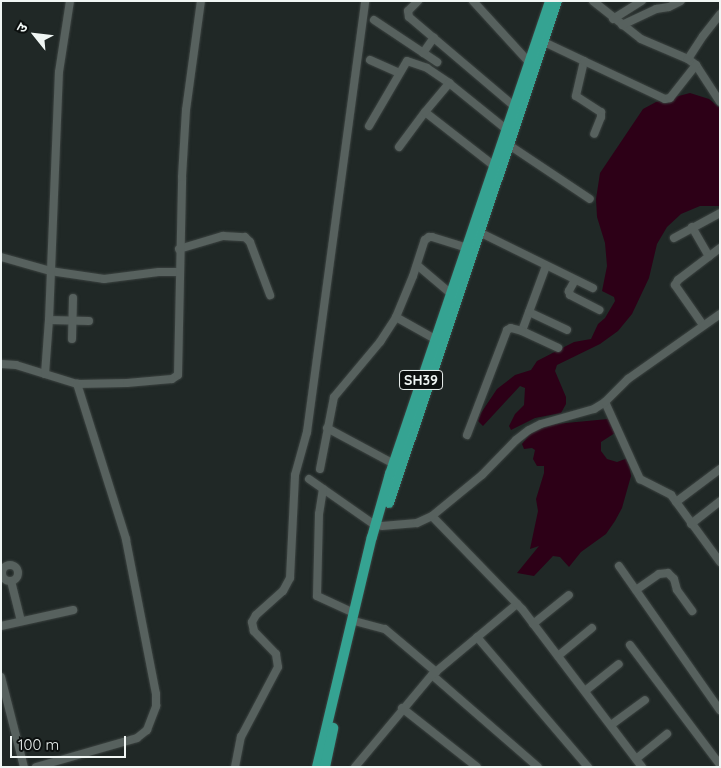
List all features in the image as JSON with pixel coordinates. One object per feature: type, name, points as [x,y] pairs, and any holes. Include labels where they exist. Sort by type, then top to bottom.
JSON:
[{"type":"main road","name":"SH39","points":[[379,526],[469,249],[494,165],[550,1]]},
{"type":"main road","name":"SH39","points":[[318,767],[394,464],[450,293],[469,249],[479,232],[557,1]]},
{"type":"main road","name":"SH39","points":[[325,767],[356,617]]},
{"type":"street","points":[[45,374],[59,72],[70,1]]},
{"type":"street","points":[[1,364],[16,365],[77,384],[127,383],[172,379],[178,375],[179,249],[186,110],[201,1]]},
{"type":"street","points":[[235,767],[241,737],[278,667],[276,654],[254,632],[252,622],[256,615],[283,591],[290,578],[295,475],[307,432],[364,1]]},
{"type":"street","points":[[418,1],[408,14],[514,106]]},
{"type":"street","points":[[473,1],[528,61]]},
{"type":"street","points":[[613,19],[642,1]]},
{"type":"street","points":[[622,25],[656,9],[669,7],[681,1]]},
{"type":"street","points":[[597,2],[613,19],[641,39],[688,59],[696,65],[720,102]]},
{"type":"street","points":[[688,59],[720,14]]},
{"type":"street","points":[[374,20],[436,62]]},
{"type":"street","points":[[423,53],[434,37]]},
{"type":"street","points":[[544,42],[666,99],[670,98],[696,65]]},
{"type":"street","points":[[430,70],[446,48]]},
{"type":"street","points":[[370,60],[399,74]]},
{"type":"street","points":[[584,61],[576,96],[601,112],[601,117],[594,134]]},
{"type":"street","points":[[369,126],[407,62],[430,70],[506,129]]},
{"type":"street","points":[[399,147],[449,83]]},
{"type":"street","points":[[426,112],[494,165]]},
{"type":"street","points":[[509,144],[590,199]]},
{"type":"street","points":[[674,238],[720,212]]},
{"type":"street","points":[[692,227],[709,256]]},
{"type":"street","points":[[479,232],[593,288]]},
{"type":"street","points":[[179,249],[223,236],[246,237],[250,242],[270,295]]},
{"type":"street","points":[[320,469],[334,398],[380,342],[396,316],[417,266],[425,240],[428,237],[469,249]]},
{"type":"street","points":[[703,325],[675,285],[678,280],[720,248]]},
{"type":"street","points":[[1,257],[50,271],[104,279],[159,272],[180,272]]},
{"type":"street","points":[[417,266],[450,293]]},
{"type":"street","points":[[522,331],[546,266]]},
{"type":"street","points":[[575,280],[569,291],[570,295],[599,310]]},
{"type":"street","points":[[72,339],[73,298]]},
{"type":"street","points":[[529,312],[567,330]]},
{"type":"street","points":[[309,480],[379,526],[412,524],[432,516],[482,474],[529,430],[541,424],[580,414],[605,402],[628,379],[720,314]]},
{"type":"street","points":[[396,316],[435,339]]},
{"type":"street","points":[[49,320],[89,321]]},
{"type":"street","points":[[467,435],[507,330],[511,328],[522,331],[558,348]]},
{"type":"street","points":[[36,767],[137,738],[147,730],[156,706],[155,685],[126,540],[77,384]]},
{"type":"street","points":[[605,402],[640,478],[646,483],[664,490],[676,502],[718,558]]},
{"type":"street","points":[[327,428],[394,464]]},
{"type":"street","points":[[676,502],[720,469]]},
{"type":"street","points":[[323,489],[319,514],[317,596],[356,617],[385,629],[538,767]]},
{"type":"street","points":[[691,524],[720,501]]},
{"type":"street","points":[[432,516],[517,604],[642,767]]},
{"type":"street","points":[[619,566],[720,710]]},
{"type":"street","points":[[636,590],[659,574],[668,574],[674,579],[677,590],[692,611]]},
{"type":"street","points":[[11,581],[21,621]]},
{"type":"street","points":[[533,624],[568,595]]},
{"type":"street","points":[[355,767],[402,708],[434,673],[517,604]]},
{"type":"street","points":[[1,626],[73,610]]},
{"type":"street","points":[[558,656],[592,628]]},
{"type":"street","points":[[477,638],[588,767]]},
{"type":"street","points":[[630,645],[720,765]]},
{"type":"street","points":[[585,691],[618,664]]},
{"type":"street","points":[[1,677],[24,767]]},
{"type":"street","points":[[611,725],[645,700]]},
{"type":"street","points":[[402,708],[477,767]]},
{"type":"street","points":[[636,759],[667,734]]},
{"type":"shaded area","points":[[690,93],[709,99],[720,108],[720,206],[700,206],[681,214],[667,227],[657,244],[649,278],[632,314],[618,331],[600,344],[557,365],[555,371],[566,397],[566,404],[561,413],[535,418],[511,430],[509,426],[515,414],[524,405],[525,388],[520,386],[483,426],[478,421],[481,413],[497,389],[515,375],[531,370],[537,361],[574,342],[591,339],[598,324],[605,318],[615,301],[614,297],[602,291],[607,266],[605,243],[597,217],[596,199],[600,173],[643,109],[656,102]]},
{"type":"shaded area","points":[[608,419],[613,422],[618,431],[601,442],[601,451],[607,459],[617,462],[628,458],[631,476],[622,508],[615,521],[606,534],[581,552],[569,567],[560,557],[553,556],[534,576],[517,573],[539,546],[530,549],[538,511],[536,499],[544,473],[544,466],[537,466],[533,459],[535,450],[532,448],[524,449],[522,444],[534,429],[545,425]]}]
